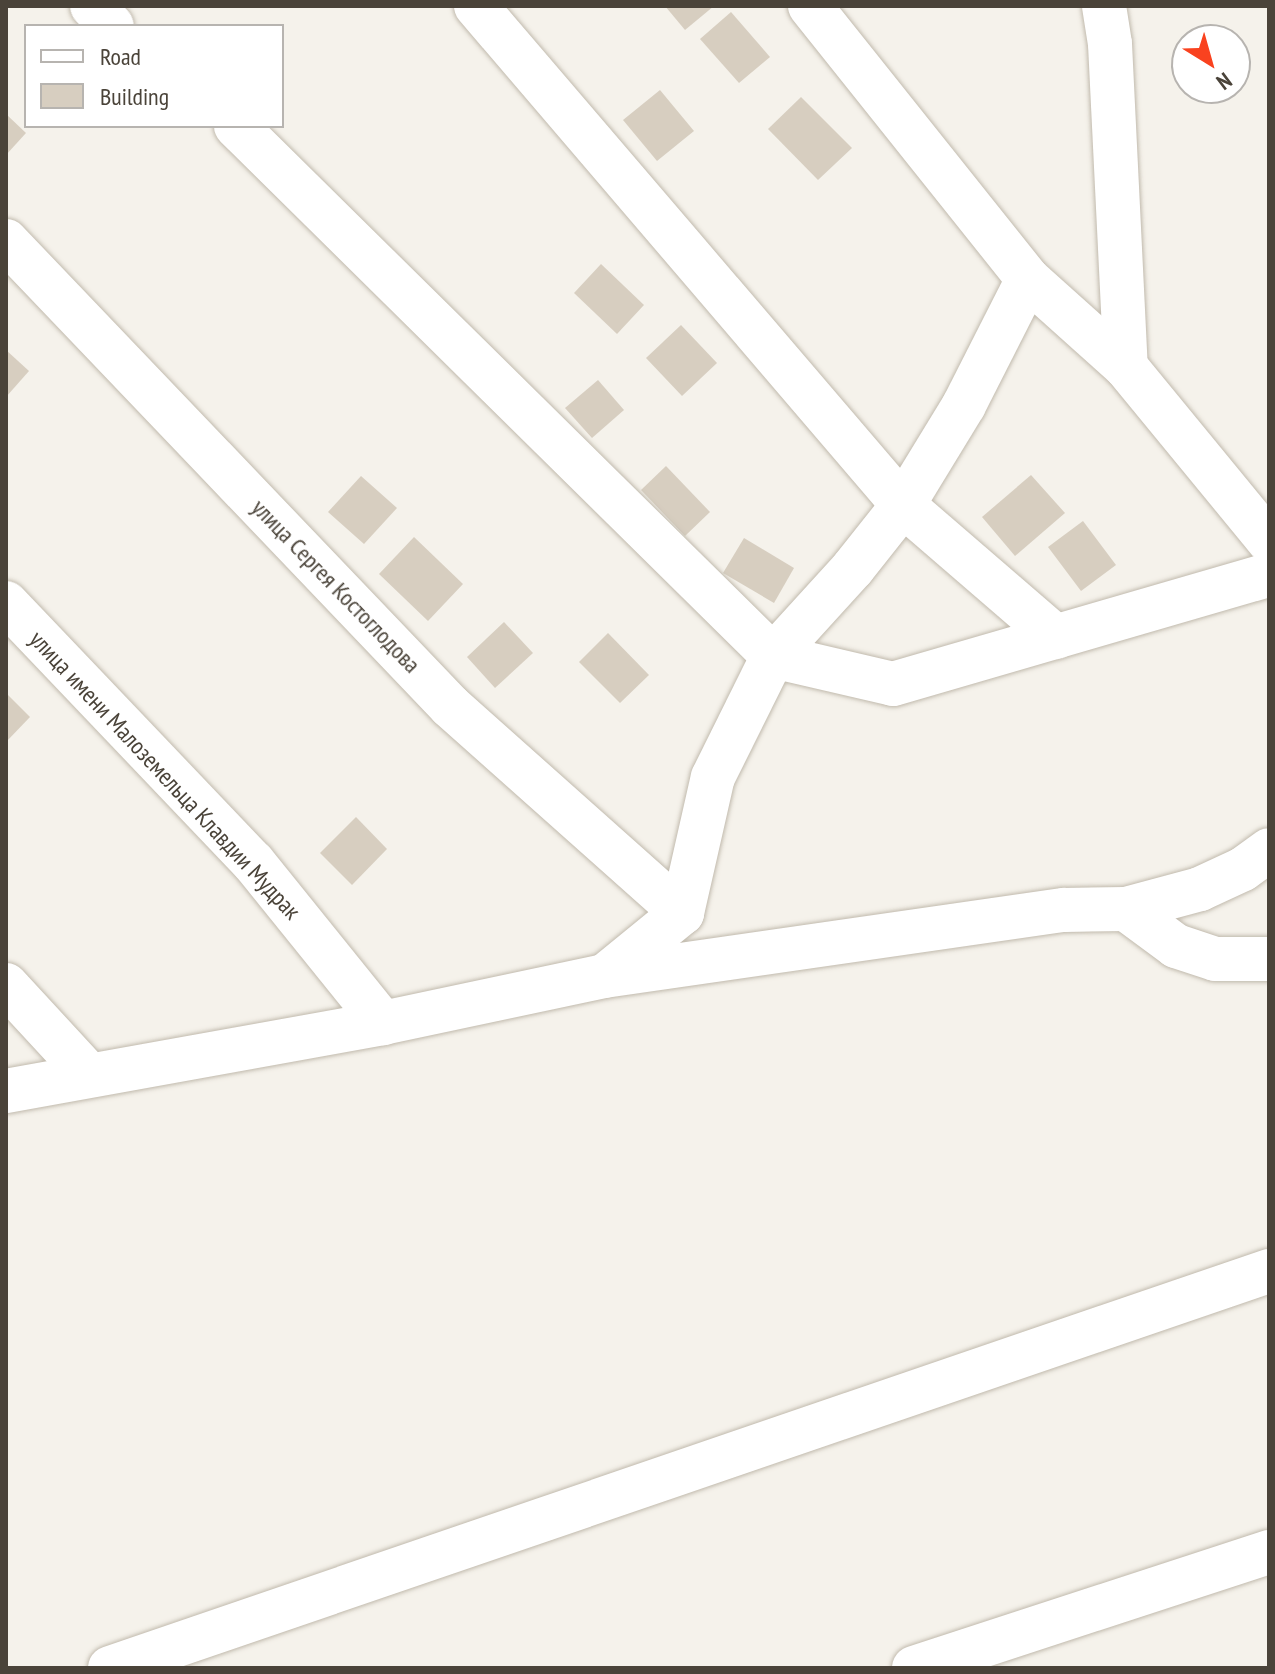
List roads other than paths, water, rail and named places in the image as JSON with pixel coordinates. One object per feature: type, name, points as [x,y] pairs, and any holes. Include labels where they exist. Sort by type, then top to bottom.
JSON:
[{"type":"street","points":[[92,6],[110,24]]},
{"type":"street","points":[[476,6],[903,505],[1056,637]]},
{"type":"street","points":[[810,6],[1028,279],[1126,367],[1269,541]]},
{"type":"street","points":[[1104,6],[1110,44],[1126,367]]},
{"type":"street","points":[[238,128],[773,656],[893,684],[1269,575]]},
{"type":"street","name":"улица Сергея Костоглодова","points":[[6,241],[450,706],[682,913]]},
{"type":"street","points":[[604,976],[682,913],[713,777],[773,656],[853,568],[903,505],[964,405],[1028,279]]},
{"type":"street","name":"улица имени Малоземельца Клавдии Мудрак","points":[[6,603],[253,862],[383,1023]]},
{"type":"street","points":[[6,1091],[383,1023],[604,976],[1064,910],[1126,909],[1200,889],[1243,869],[1269,850]]},
{"type":"street","points":[[1126,909],[1176,946],[1215,959],[1269,959]]},
{"type":"street","points":[[6,985],[89,1075]]},
{"type":"street","points":[[110,1668],[1269,1271]]},
{"type":"street","points":[[914,1668],[1269,1552]]}]
